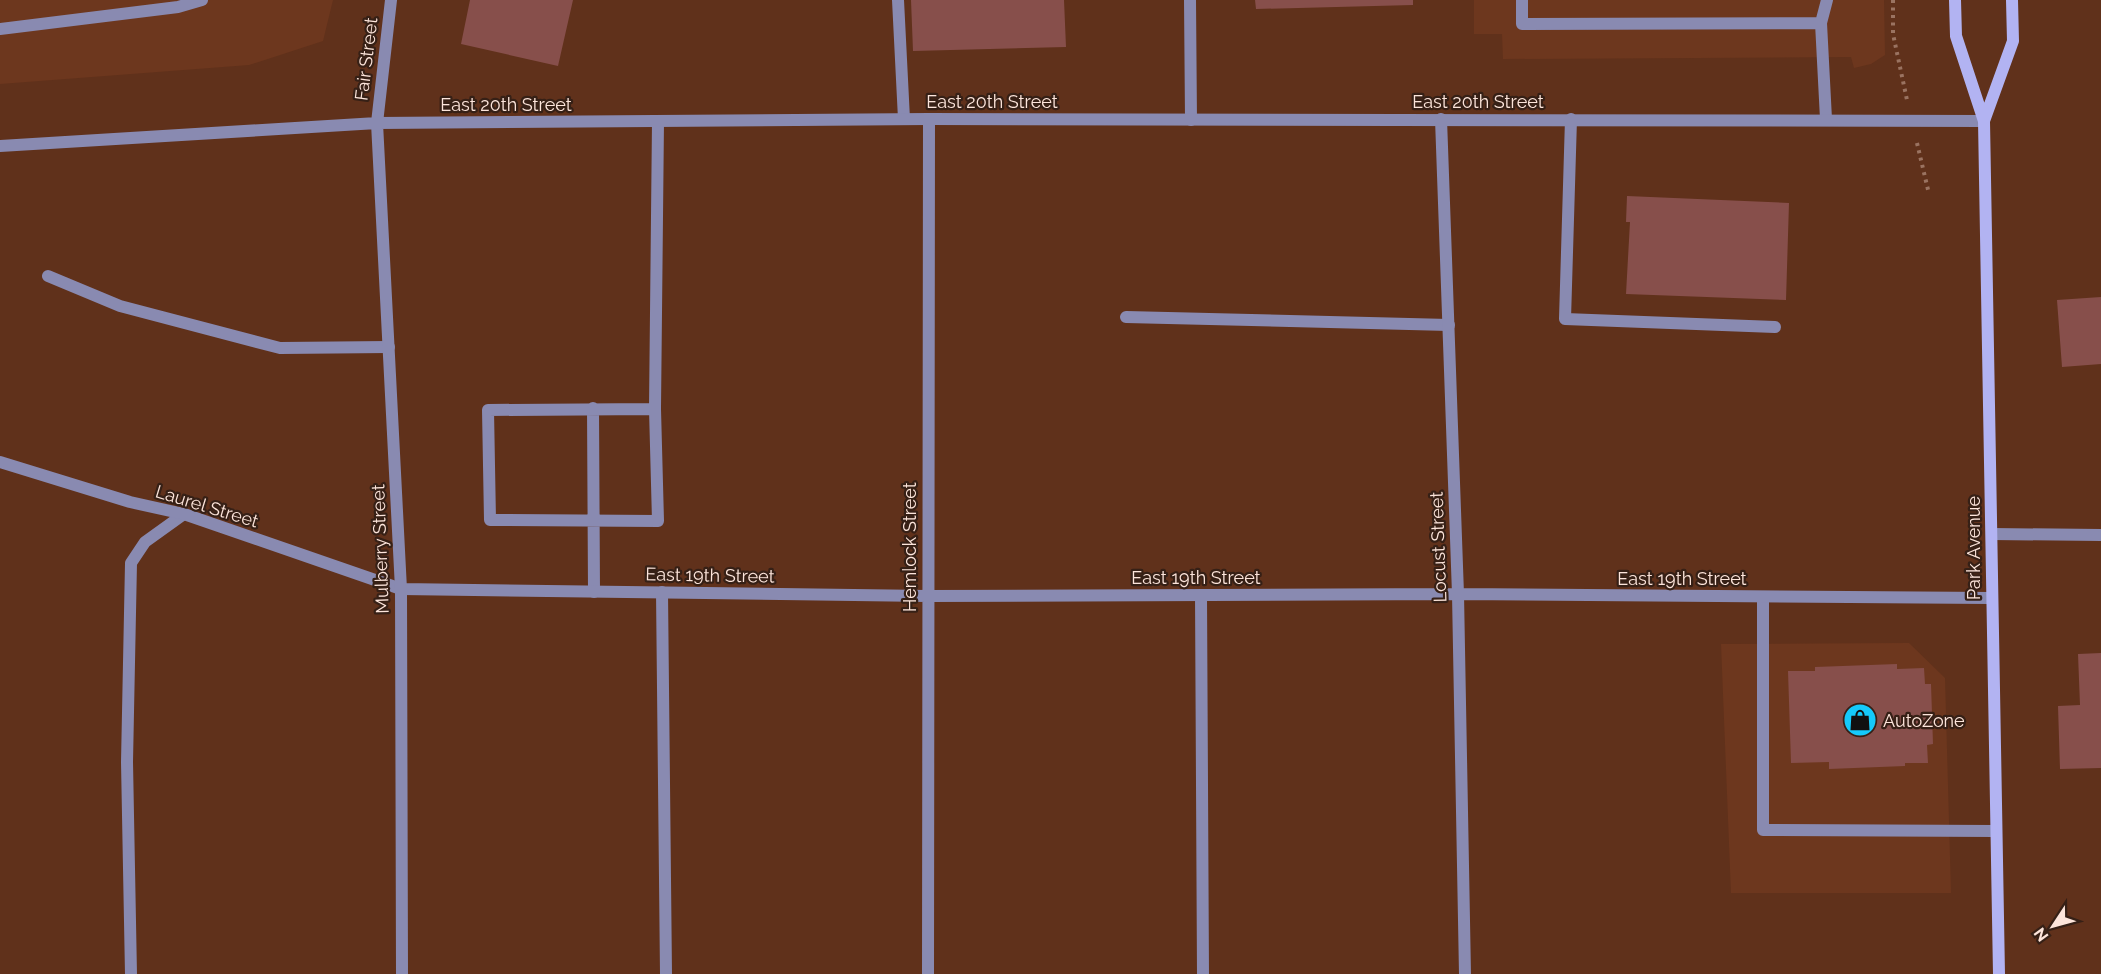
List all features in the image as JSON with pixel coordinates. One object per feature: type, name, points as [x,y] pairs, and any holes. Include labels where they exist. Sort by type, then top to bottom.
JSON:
[{"type":"main road","name":"Park Avenue","points":[[1955,0],[1956,36],[1984,121],[1999,974]]},
{"type":"main road","name":"Park Avenue","points":[[1984,121],[2013,40],[2012,0]]},
{"type":"street","points":[[0,29],[178,7],[202,0]]},
{"type":"street","name":"Fair Street","points":[[377,123],[391,0]]},
{"type":"street","points":[[898,0],[904,119]]},
{"type":"street","points":[[1190,0],[1191,120]]},
{"type":"street","points":[[1522,0],[1522,24],[1821,23]]},
{"type":"street","points":[[1826,120],[1821,23],[1827,0]]},
{"type":"street","name":"East 20th Street","points":[[0,146],[377,123],[904,119],[1984,121]]},
{"type":"street","name":"Hemlock Street","points":[[928,974],[929,119]]},
{"type":"street","name":"Locust Street","points":[[1442,119],[1458,594],[1465,974]]},
{"type":"street","points":[[1571,119],[1565,319],[1775,327]]},
{"type":"street","points":[[655,409],[488,410],[490,520],[658,521],[655,409],[657,121]]},
{"type":"street","name":"Mulberry Street","points":[[377,123],[401,589],[402,974]]},
{"type":"street","points":[[48,276],[120,306],[280,348],[389,347]]},
{"type":"street","points":[[1126,317],[1449,325]]},
{"type":"street","points":[[593,408],[594,592]]},
{"type":"street","name":"Laurel Street","points":[[0,462],[130,502],[184,514],[401,589]]},
{"type":"street","points":[[130,974],[127,762],[131,563],[145,542],[184,514]]},
{"type":"street","points":[[1992,534],[2101,535]]},
{"type":"street","name":"East 19th Street","points":[[401,589],[927,596],[1458,594],[1991,598]]},
{"type":"street","points":[[662,592],[666,974]]},
{"type":"street","points":[[1201,595],[1203,974]]},
{"type":"street","points":[[1763,597],[1764,830],[1996,831]]},
{"type":"path","points":[[1893,0],[1893,34],[1907,97]]},
{"type":"path","points":[[1917,142],[1929,194]]},
{"type":"shaded area","points":[[0,0],[333,0],[323,41],[249,65],[0,84]]},
{"type":"shaded area","points":[[1474,0],[1884,0],[1885,55],[1871,64],[1854,68],[1851,57],[1503,59],[1502,34],[1474,34]]},
{"type":"shaded area","points":[[1909,643],[1945,678],[1951,893],[1731,893],[1721,644]]},
{"type":"building","points":[[470,0],[573,0],[558,66],[461,44]]},
{"type":"building","points":[[911,0],[1064,0],[1066,47],[913,51]]},
{"type":"building","points":[[1255,0],[1413,0],[1413,5],[1256,9]]},
{"type":"building","points":[[1627,196],[1789,203],[1786,300],[1626,294],[1630,222],[1626,222]]},
{"type":"building","points":[[2101,297],[2101,364],[2062,367],[2057,300]]},
{"type":"building","points":[[2101,653],[2101,768],[2060,769],[2058,706],[2080,705],[2078,654]]},
{"type":"building","points":[[1897,664],[1897,669],[1924,668],[1925,684],[1931,684],[1933,744],[1927,745],[1928,763],[1829,769],[1829,762],[1791,763],[1788,671],[1815,671],[1815,667]]},
{"type":"place","name":"AutoZone","points":[[1860,720]]}]
